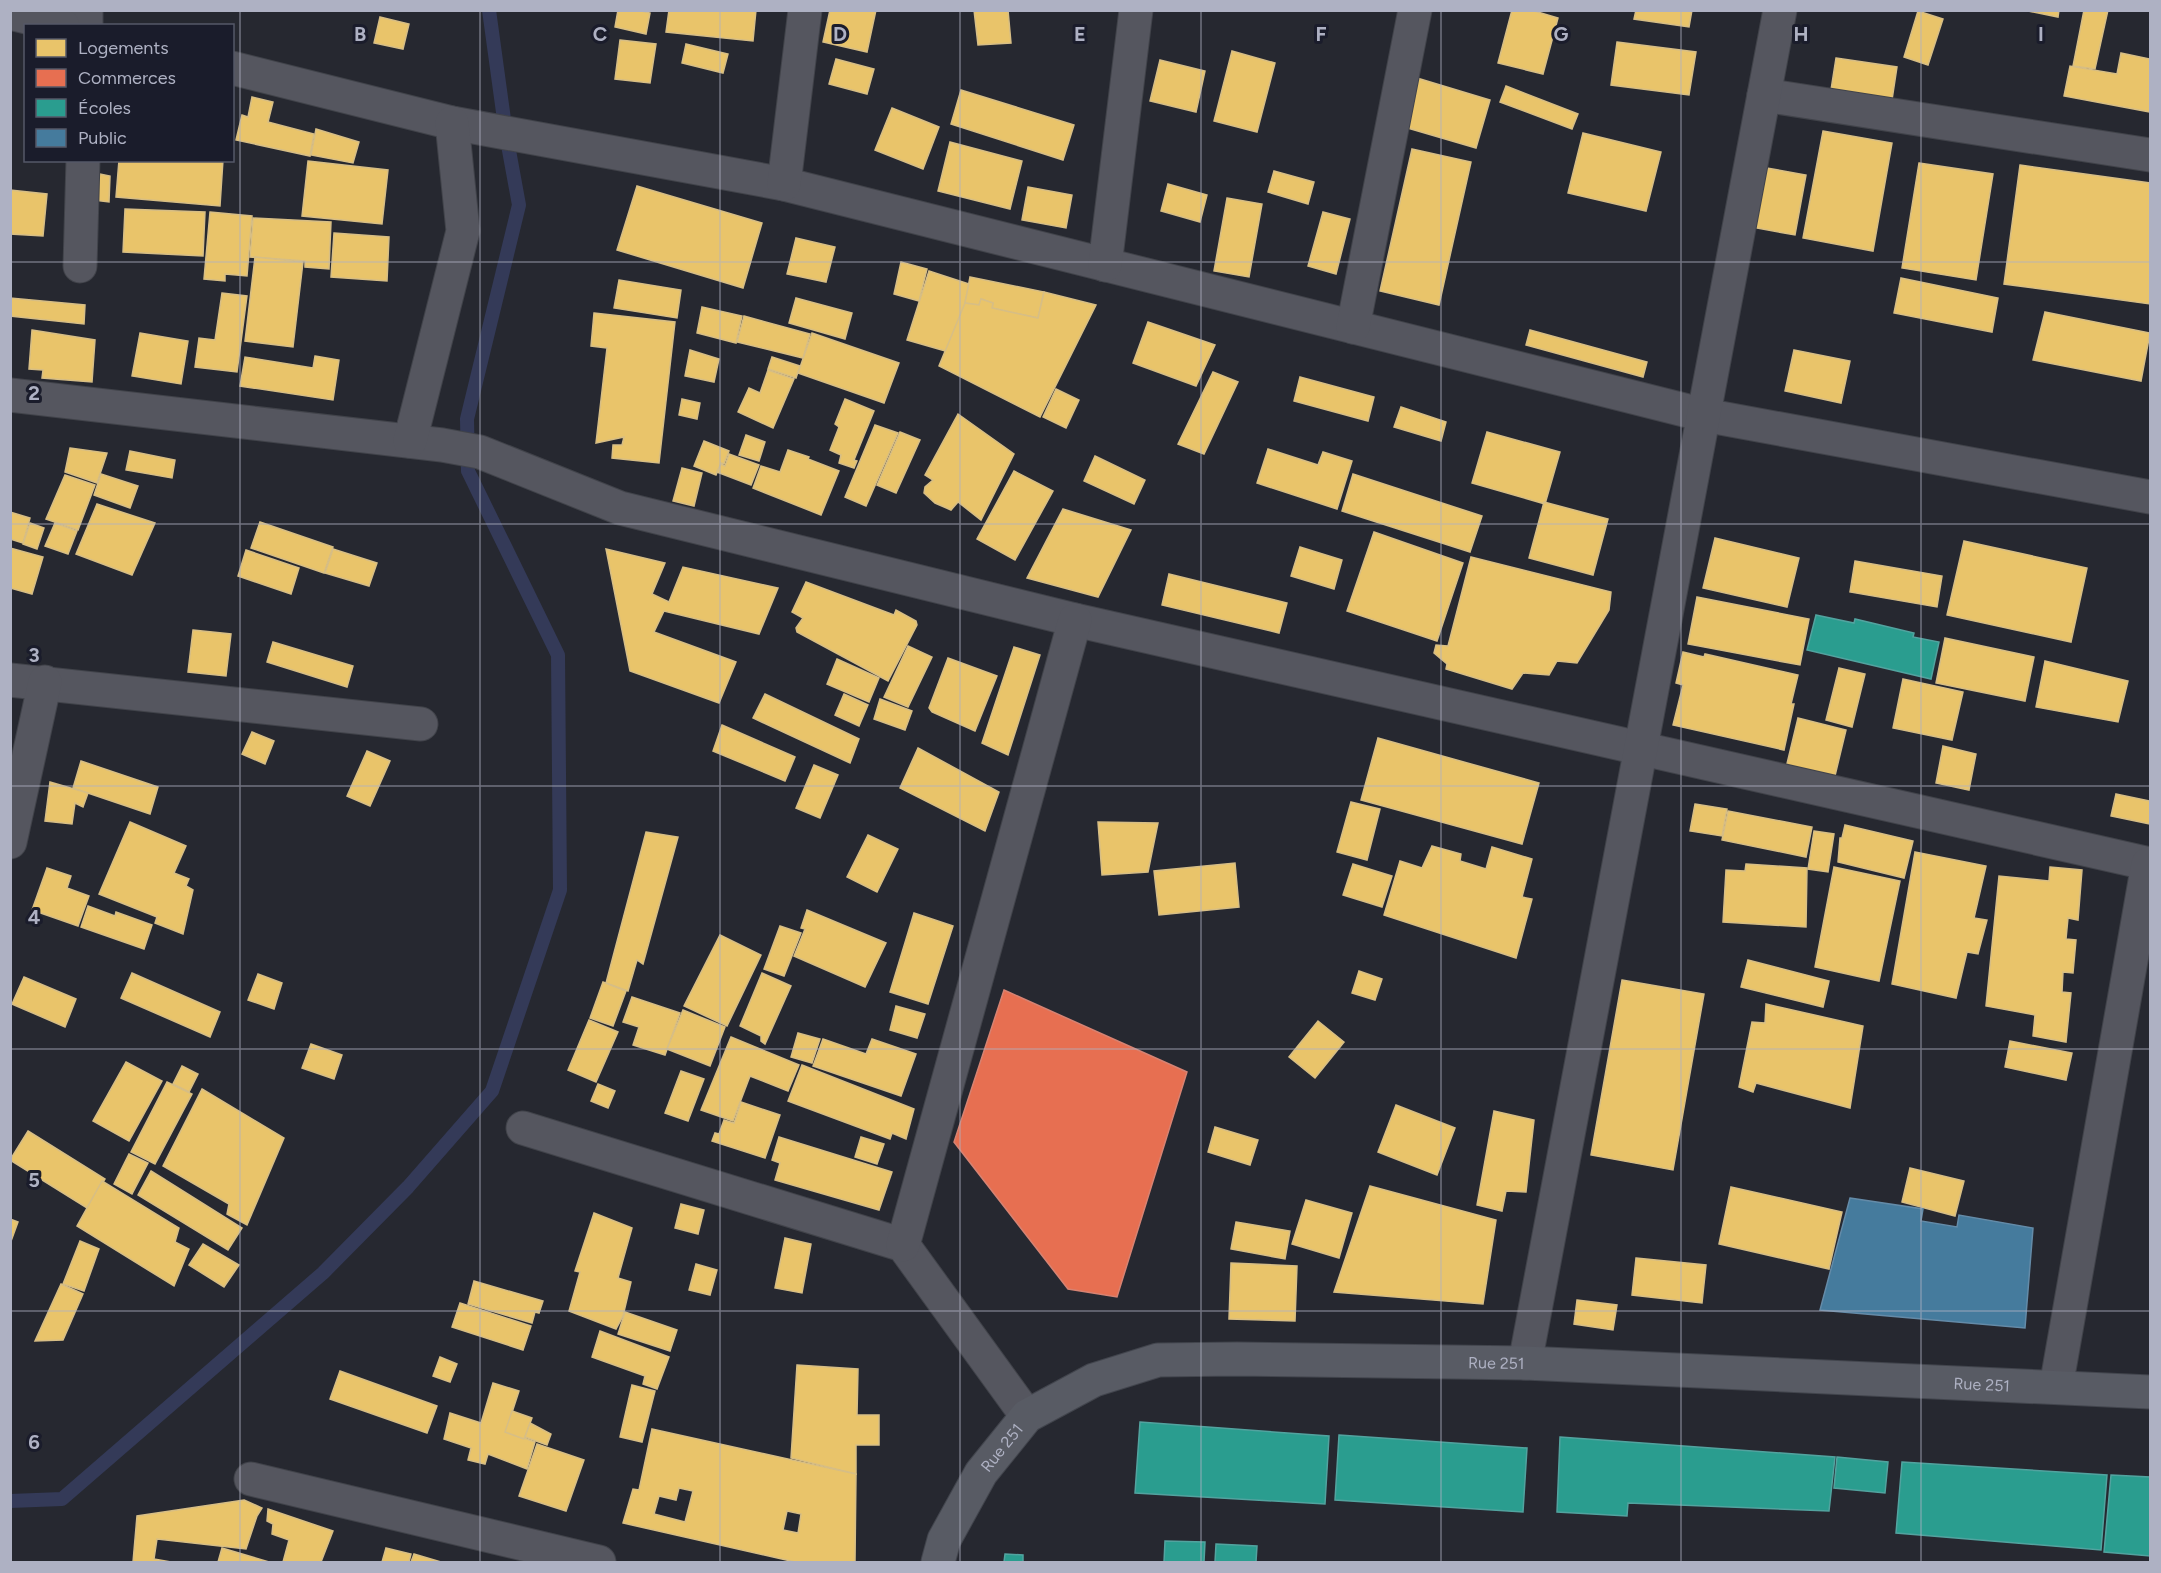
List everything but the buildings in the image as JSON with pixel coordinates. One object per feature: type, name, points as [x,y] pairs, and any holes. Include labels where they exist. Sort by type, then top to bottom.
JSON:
[{"type":"main road","name":"Rue 251","points":[[938,1563],[944,1540],[981,1473],[1027,1416],[1094,1380],[1158,1360],[1525,1363],[2151,1392]]},
{"type":"street","points":[[784,184],[805,10]]},
{"type":"street","points":[[1106,265],[1136,10]]},
{"type":"street","points":[[1353,327],[1416,10]]},
{"type":"street","points":[[1525,1363],[1780,10]]},
{"type":"street","points":[[10,13],[55,24]]},
{"type":"street","points":[[234,68],[452,123],[784,184],[1704,415],[2151,497]]},
{"type":"street","points":[[1764,95],[2151,155]]},
{"type":"street","points":[[426,443],[463,231],[452,123]]},
{"type":"street","points":[[80,266],[83,162]]},
{"type":"street","points":[[10,395],[426,443],[480,452],[620,508],[1075,620],[2149,864],[2056,1387]]},
{"type":"street","points":[[903,1245],[1075,620]]},
{"type":"street","points":[[10,680],[421,724]]},
{"type":"street","points":[[10,842],[45,682]]},
{"type":"street","points":[[523,1128],[903,1245],[1027,1416]]},
{"type":"street","points":[[251,1479],[599,1563]]},
{"type":"waterway","points":[[10,1501],[62,1499],[323,1273],[408,1187],[492,1091],[560,890],[558,655],[468,471],[467,419],[519,205],[506,134],[489,10]]}]
